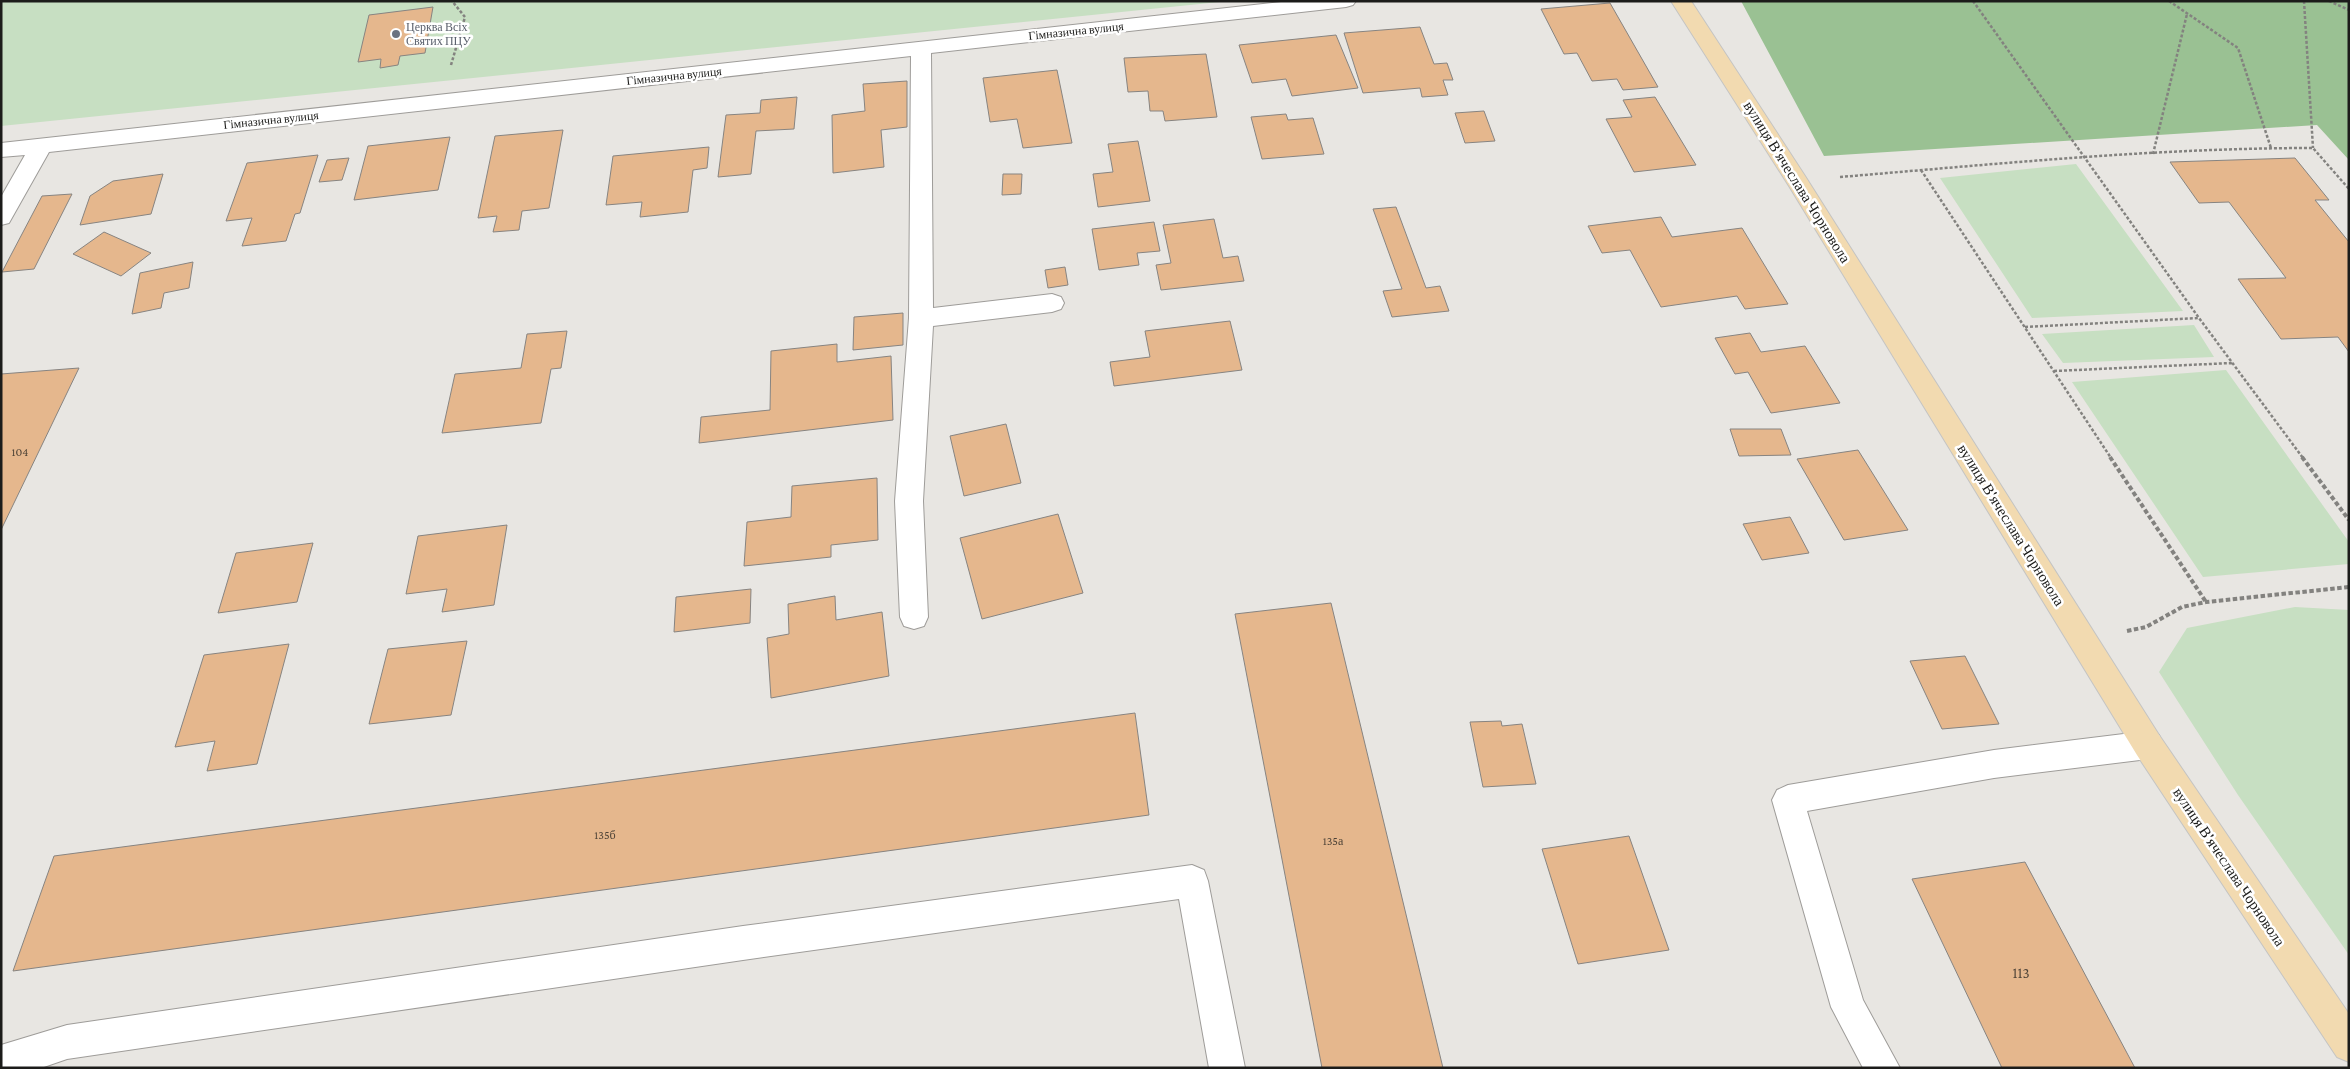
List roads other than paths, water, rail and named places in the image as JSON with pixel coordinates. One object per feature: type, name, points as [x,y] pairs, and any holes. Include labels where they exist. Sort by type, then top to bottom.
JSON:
[{"type":"main road","name":"вулиця В'ячеслава Чорновола","points":[[1681,1],[1798,181],[2148,745],[2349,1045]]},
{"type":"street","name":"Гімназична вулиця","points":[[1,150],[1346,1]]},
{"type":"street","points":[[914,617],[909,501],[921,318],[921,48]]},
{"type":"street","points":[[1,216],[41,146]]},
{"type":"street","points":[[921,318],[1052,303]]},
{"type":"street","points":[[1882,1068],[1848,1007],[1788,800],[1994,764],[2148,745]]},
{"type":"street","points":[[1,1064],[76,1040],[1192,881],[1227,1068]]},
{"type":"place","name":"Церква Всіх Святих ПЦУ","points":[[396,34]]}]
